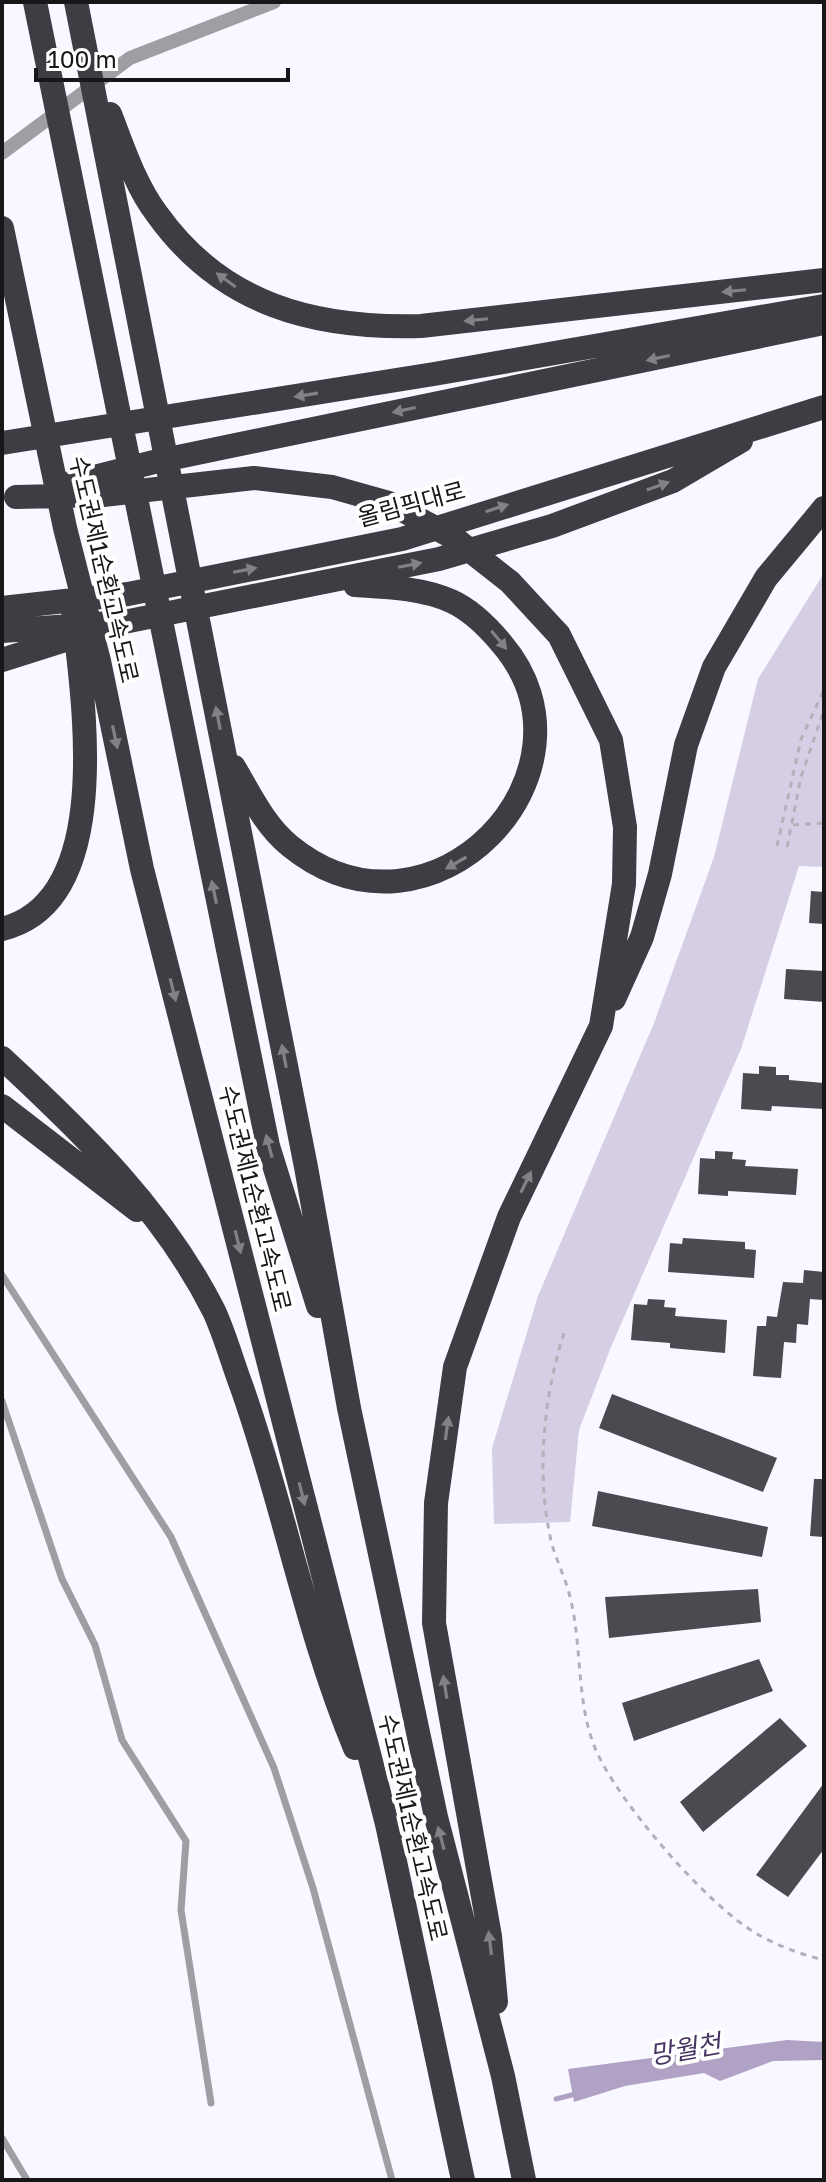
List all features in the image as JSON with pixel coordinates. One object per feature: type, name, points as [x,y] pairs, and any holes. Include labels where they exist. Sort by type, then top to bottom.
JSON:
[{"type":"highway","name":"수도권제1순환고속도로","points":[[35,2],[268,1146],[349,1408]]},
{"type":"highway","name":"수도권제1순환고속도로","points":[[76,2],[225,751],[349,1408],[436,1817],[503,2076],[524,2180]]},
{"type":"highway","points":[[86,50],[129,162],[155,213],[189,254],[241,291],[304,318],[364,328],[421,326],[818,281]]},
{"type":"highway","name":"수도권제1순환고속도로","points":[[2,228],[65,528],[89,663],[387,1824],[463,2180]]},
{"type":"highway","points":[[2,443],[434,374],[824,306]]},
{"type":"highway","points":[[9,498],[154,462],[824,323]]},
{"type":"highway","name":"올림픽대로","points":[[2,608],[128,594],[402,539],[824,407]]},
{"type":"highway","points":[[2,660],[124,622],[439,559],[552,526],[673,481],[782,418]]},
{"type":"highway","points":[[9,498],[103,495],[254,478],[332,487],[389,503],[454,538],[510,582],[559,635],[611,740],[625,827],[624,884],[601,1026]]},
{"type":"highway","points":[[503,2076],[490,1936],[434,1623],[436,1503],[455,1367],[509,1217],[642,937],[660,874],[686,745],[714,667],[766,578],[824,508]]},
{"type":"highway","points":[[225,751],[265,818],[290,846],[329,870],[371,881],[402,882],[435,875],[466,858],[508,815],[523,786],[534,724],[528,691],[511,654],[485,624],[451,601],[407,589],[325,582]]},
{"type":"highway","points":[[2,631],[124,622]]},
{"type":"highway","points":[[2,929],[43,906],[65,877],[82,819],[89,663]]},
{"type":"highway","points":[[2,1058],[90,1140],[170,1236],[220,1328],[263,1448],[332,1695],[387,1824]]},
{"type":"highway","points":[[2,1106],[170,1236]]},
{"type":"street","points":[[2,153],[130,58],[274,2]]},
{"type":"lane","points":[[2,1275],[171,1537],[274,1768],[313,1888],[392,2180]]},
{"type":"lane","points":[[2,1401],[62,1579],[95,1645],[122,1740],[186,1841],[181,1910],[211,2103]]},
{"type":"lane","points":[[2,2138],[27,2180]]},
{"type":"path","points":[[777,846],[801,739],[824,690]]},
{"type":"path","points":[[787,847],[801,777],[824,710]]},
{"type":"path","points":[[817,726],[824,729]]},
{"type":"path","points":[[791,825],[824,823]]},
{"type":"path","points":[[564,1333],[544,1423],[545,1489],[549,1534],[569,1594],[581,1695],[596,1749],[629,1802],[701,1889],[756,1933],[824,1960]]},
{"type":"shaded area","points":[[824,573],[824,867],[799,866],[741,1049],[611,1347],[579,1430],[570,1522],[494,1524],[492,1448],[538,1296],[654,1023],[714,857],[758,679]]},
{"type":"shaded area","points":[[787,2040],[824,2042],[824,2060],[773,2061],[720,2081],[704,2073],[625,2086],[574,2102],[568,2069]]},
{"type":"building","points":[[811,891],[824,892],[824,924],[809,923]]},
{"type":"building","points":[[786,969],[824,971],[824,1002],[784,999]]},
{"type":"building","points":[[759,1066],[776,1067],[776,1075],[789,1075],[789,1080],[824,1083],[824,1109],[772,1106],[771,1111],[741,1109],[743,1073],[759,1074]]},
{"type":"building","points":[[715,1151],[733,1152],[732,1159],[746,1160],[745,1166],[798,1169],[796,1195],[728,1191],[728,1196],[698,1194],[700,1158],[715,1159]]},
{"type":"building","points":[[683,1238],[745,1242],[745,1249],[756,1250],[754,1278],[668,1272],[670,1243],[682,1244]]},
{"type":"building","points":[[804,1270],[824,1272],[824,1300],[810,1299],[808,1325],[797,1324],[796,1343],[784,1342],[781,1378],[753,1376],[757,1326],[766,1326],[767,1316],[777,1317],[783,1282],[803,1283]]},
{"type":"building","points":[[648,1299],[665,1300],[664,1307],[676,1308],[675,1316],[727,1320],[725,1353],[670,1348],[670,1343],[631,1340],[634,1304],[647,1305]]},
{"type":"building","points":[[612,1394],[777,1458],[763,1492],[599,1428]]},
{"type":"building","points":[[814,1479],[824,1479],[824,1537],[810,1536]]},
{"type":"building","points":[[598,1491],[768,1527],[762,1557],[592,1526]]},
{"type":"building","points":[[758,1589],[761,1622],[609,1638],[605,1597]]},
{"type":"building","points":[[759,1659],[773,1691],[634,1741],[622,1703]]},
{"type":"building","points":[[780,1718],[807,1746],[703,1832],[680,1802]]},
{"type":"building","points":[[824,1783],[824,1849],[788,1897],[756,1875]]},
{"type":"waterway","name":"망월천","points":[[556,2099],[579,2093]]}]
